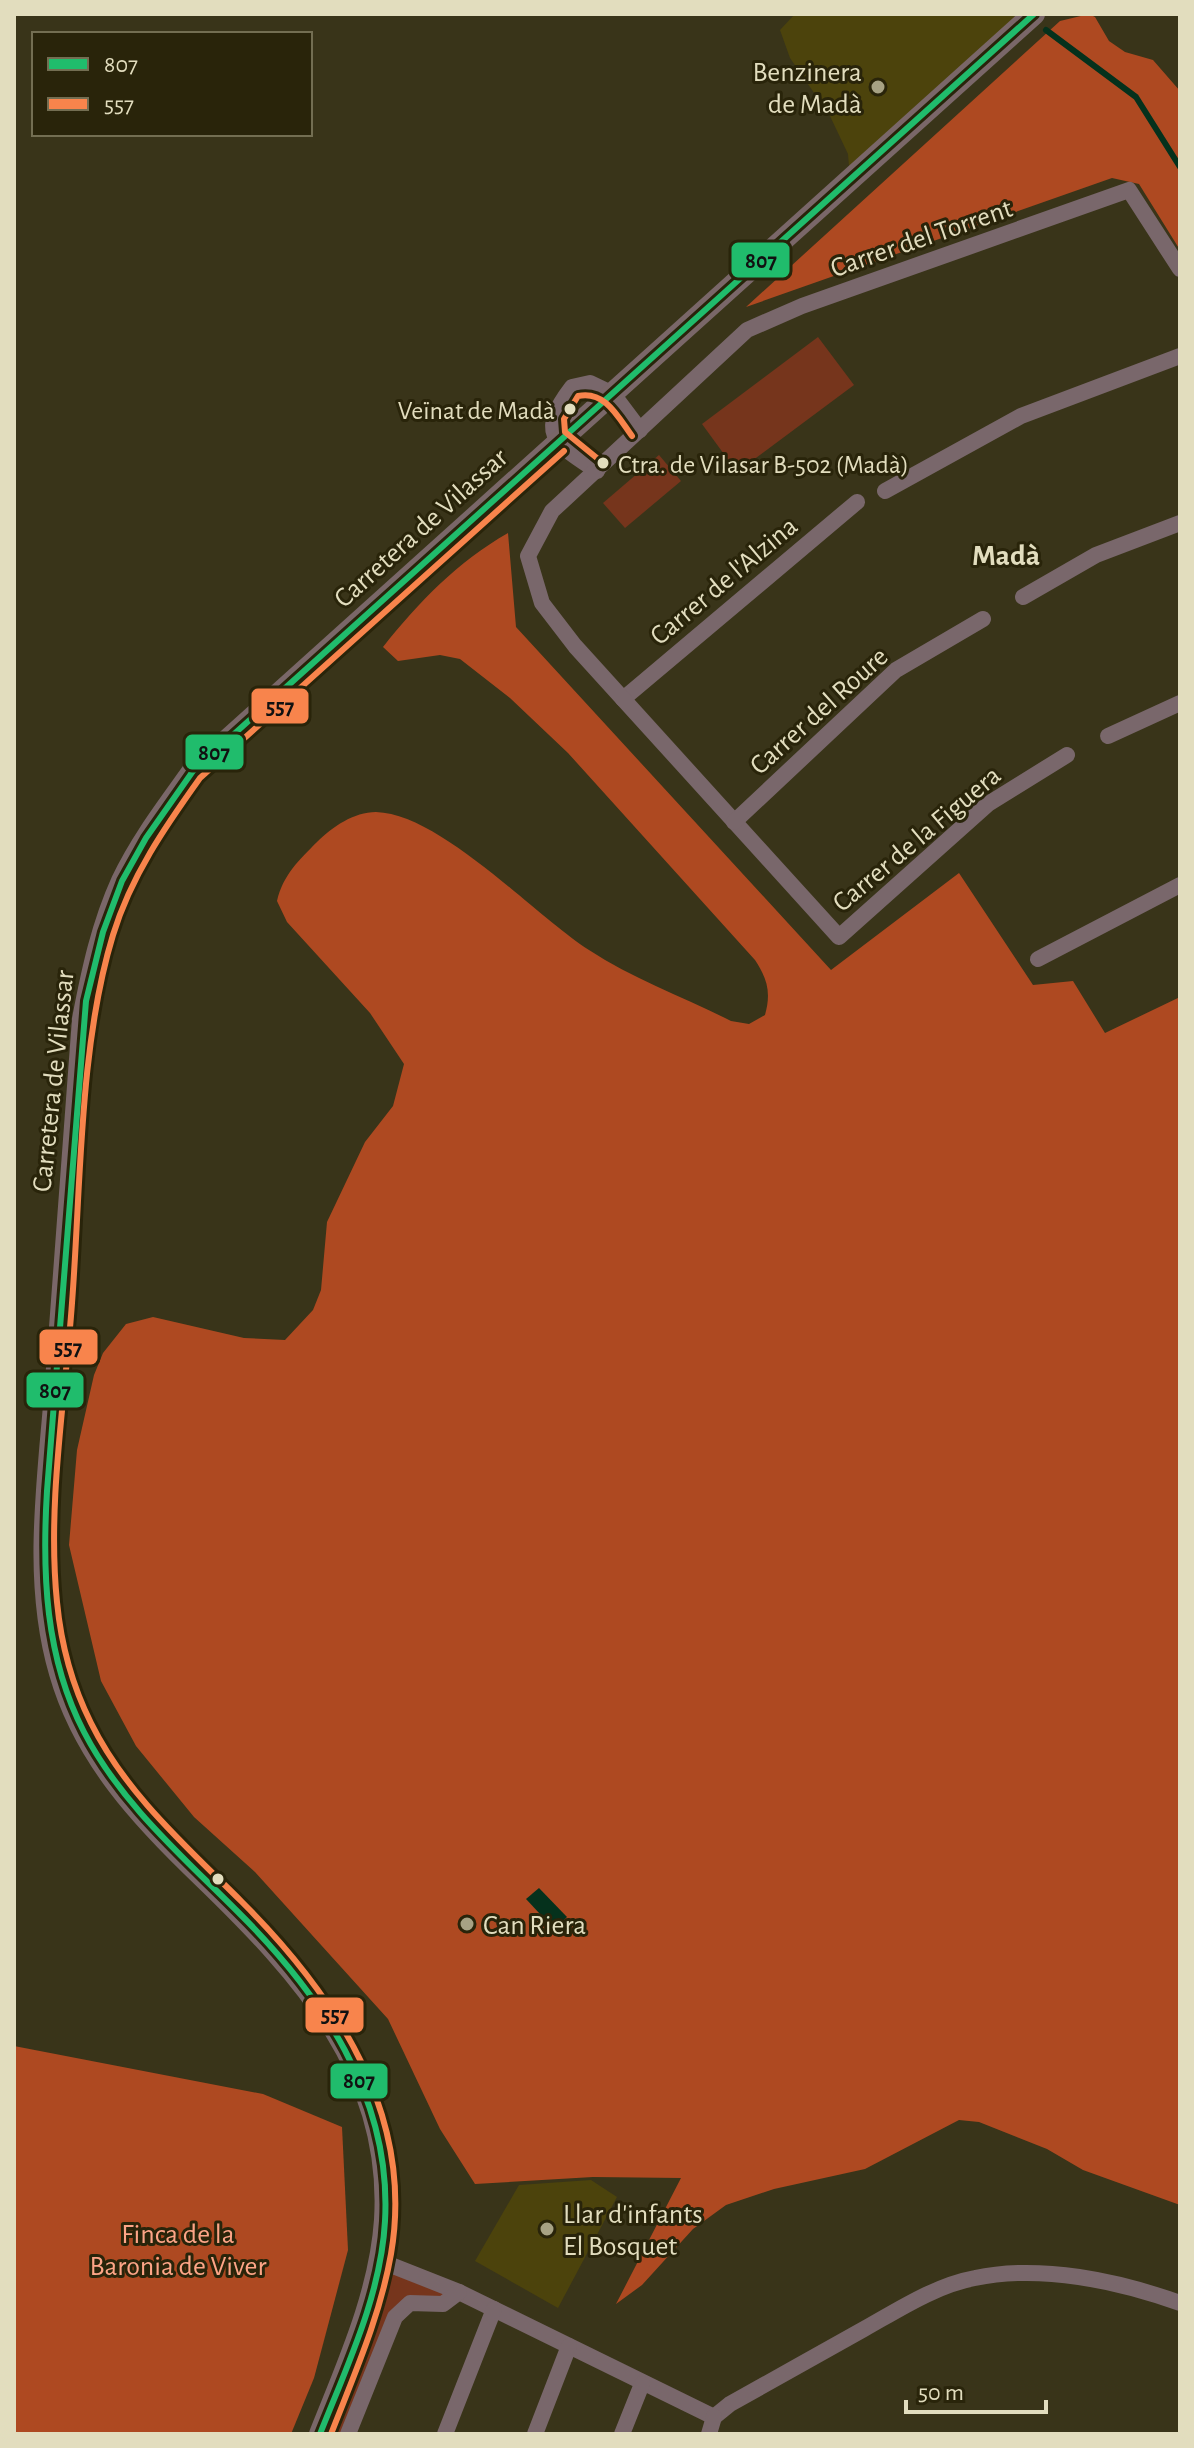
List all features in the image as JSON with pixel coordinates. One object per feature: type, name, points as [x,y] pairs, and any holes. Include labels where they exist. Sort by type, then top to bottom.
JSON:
[{"type":"street","name":"Carretera de Vilassar","points":[[320,2434],[353,2353],[378,2260],[385,2220],[382,2157],[367,2094],[340,2034],[295,1970],[156,1832],[104,1770],[73,1711],[59,1672],[50,1629],[45,1541],[83,1019],[97,950],[122,882],[154,824],[193,771],[1034,14]]},
{"type":"street","name":"Carrer del Torrent","points":[[839,937],[623,699],[542,603],[528,556],[552,511],[747,330],[802,306],[1129,190],[1180,269]]},
{"type":"street","points":[[885,491],[1021,416],[1180,356]]},
{"type":"street","points":[[597,471],[557,444],[552,428],[555,409],[572,387],[590,383],[613,394],[640,430]]},
{"type":"street","name":"Carrer de l'Alzina","points":[[623,699],[857,502]]},
{"type":"street","points":[[1023,597],[1096,555],[1180,523]]},
{"type":"street","name":"Carrer del Roure","points":[[734,822],[896,670],[983,619]]},
{"type":"street","points":[[1108,736],[1180,703]]},
{"type":"street","name":"Carrer de la Figuera","points":[[839,937],[988,804],[1067,755]]},
{"type":"street","points":[[1038,959],[1180,885]]},
{"type":"street","points":[[378,2260],[459,2292],[569,2346],[642,2384],[712,2426],[730,2404],[913,2302],[972,2278],[1004,2273],[1054,2275],[1112,2284],[1180,2303]]},
{"type":"street","points":[[348,2434],[395,2317],[410,2303],[443,2304],[459,2292]]},
{"type":"street","points":[[445,2434],[494,2309]]},
{"type":"street","points":[[535,2434],[569,2346]]},
{"type":"street","points":[[622,2434],[642,2384]]},
{"type":"shaded area","name":"Benzinera de Madà","points":[[795,14],[1022,14],[850,178],[848,154],[830,116],[790,58],[780,30]]},
{"type":"shaded area","points":[[818,337],[854,385],[737,472],[702,424]]},
{"type":"shaded area","points":[[659,455],[681,481],[625,528],[603,503]]},
{"type":"shaded area","points":[[539,1888],[567,1917],[554,1929],[526,1899]]},
{"type":"shaded area","name":"Llar d'infants El Bosquet","points":[[591,2180],[617,2197],[558,2308],[475,2261],[519,2185]]},
{"type":"shaded area","points":[[381,2263],[459,2292],[410,2303],[348,2434],[324,2434]]},
{"type":"green space","points":[[1089,14],[1095,17],[1109,41],[1125,52],[1153,60],[1180,91],[1180,250],[1139,184],[1112,178],[746,307],[1060,21]]},
{"type":"green space","points":[[508,533],[516,627],[831,970],[959,873],[1033,985],[1073,981],[1105,1033],[1180,997],[1180,2205],[1083,2170],[1047,2149],[979,2122],[959,2120],[865,2169],[774,2189],[726,2205],[693,2229],[642,2285],[616,2304],[681,2178],[593,2177],[475,2184],[440,2129],[388,2019],[255,1872],[194,1817],[136,1746],[101,1681],[69,1545],[77,1450],[94,1375],[103,1353],[126,1324],[153,1317],[244,1338],[285,1340],[313,1310],[321,1290],[327,1222],[365,1142],[393,1106],[404,1064],[370,1013],[287,922],[277,901],[288,876],[310,849],[336,826],[360,815],[376,812],[402,817],[457,847],[567,934],[623,970],[731,1021],[749,1024],[765,1015],[767,987],[755,960],[568,753],[510,698],[460,659],[440,655],[398,661],[383,647],[440,584],[489,544]]},
{"type":"green space","name":"Finca de la Baronia de Viver","points":[[14,2046],[263,2094],[342,2127],[348,2250],[314,2378],[291,2434],[14,2434]]},
{"type":"waterway","points":[[1046,30],[1136,97],[1180,167]]},
{"type":"transit line","name":"807","points":[[320,2434],[361,2330],[377,2276],[385,2221],[384,2175],[377,2132],[345,2050],[296,1977],[267,1942],[133,1805],[99,1757],[71,1703],[61,1674],[49,1614],[45,1553],[47,1491],[86,1001],[103,932],[122,881],[146,838],[193,771],[1034,14]]},
{"type":"transit line","name":"557","points":[[603,463],[565,432],[564,419],[578,396],[587,395],[603,401],[632,436]]},
{"type":"transit line","name":"557","points":[[331,2434],[373,2323],[391,2254],[395,2203],[391,2154],[379,2106],[361,2061],[337,2018],[308,1977],[276,1938],[159,1818],[105,1749],[84,1709],[61,1633],[54,1565],[54,1528],[87,1069],[102,978],[120,913],[150,853],[200,778],[564,451]]},
{"type":"place","name":"Benzinera de Madà","points":[[878,87]]},
{"type":"place","name":"Veïnat de Madà","points":[[570,409]]},
{"type":"place","name":"Ctra. de Vilasar B-502 (Madà)","points":[[603,463]]},
{"type":"place","name":"Can Riera","points":[[467,1924]]},
{"type":"place","name":"Llar d'infants El Bosquet","points":[[547,2229]]},
{"type":"district","name":"Madà","points":[[1006,555]]}]
